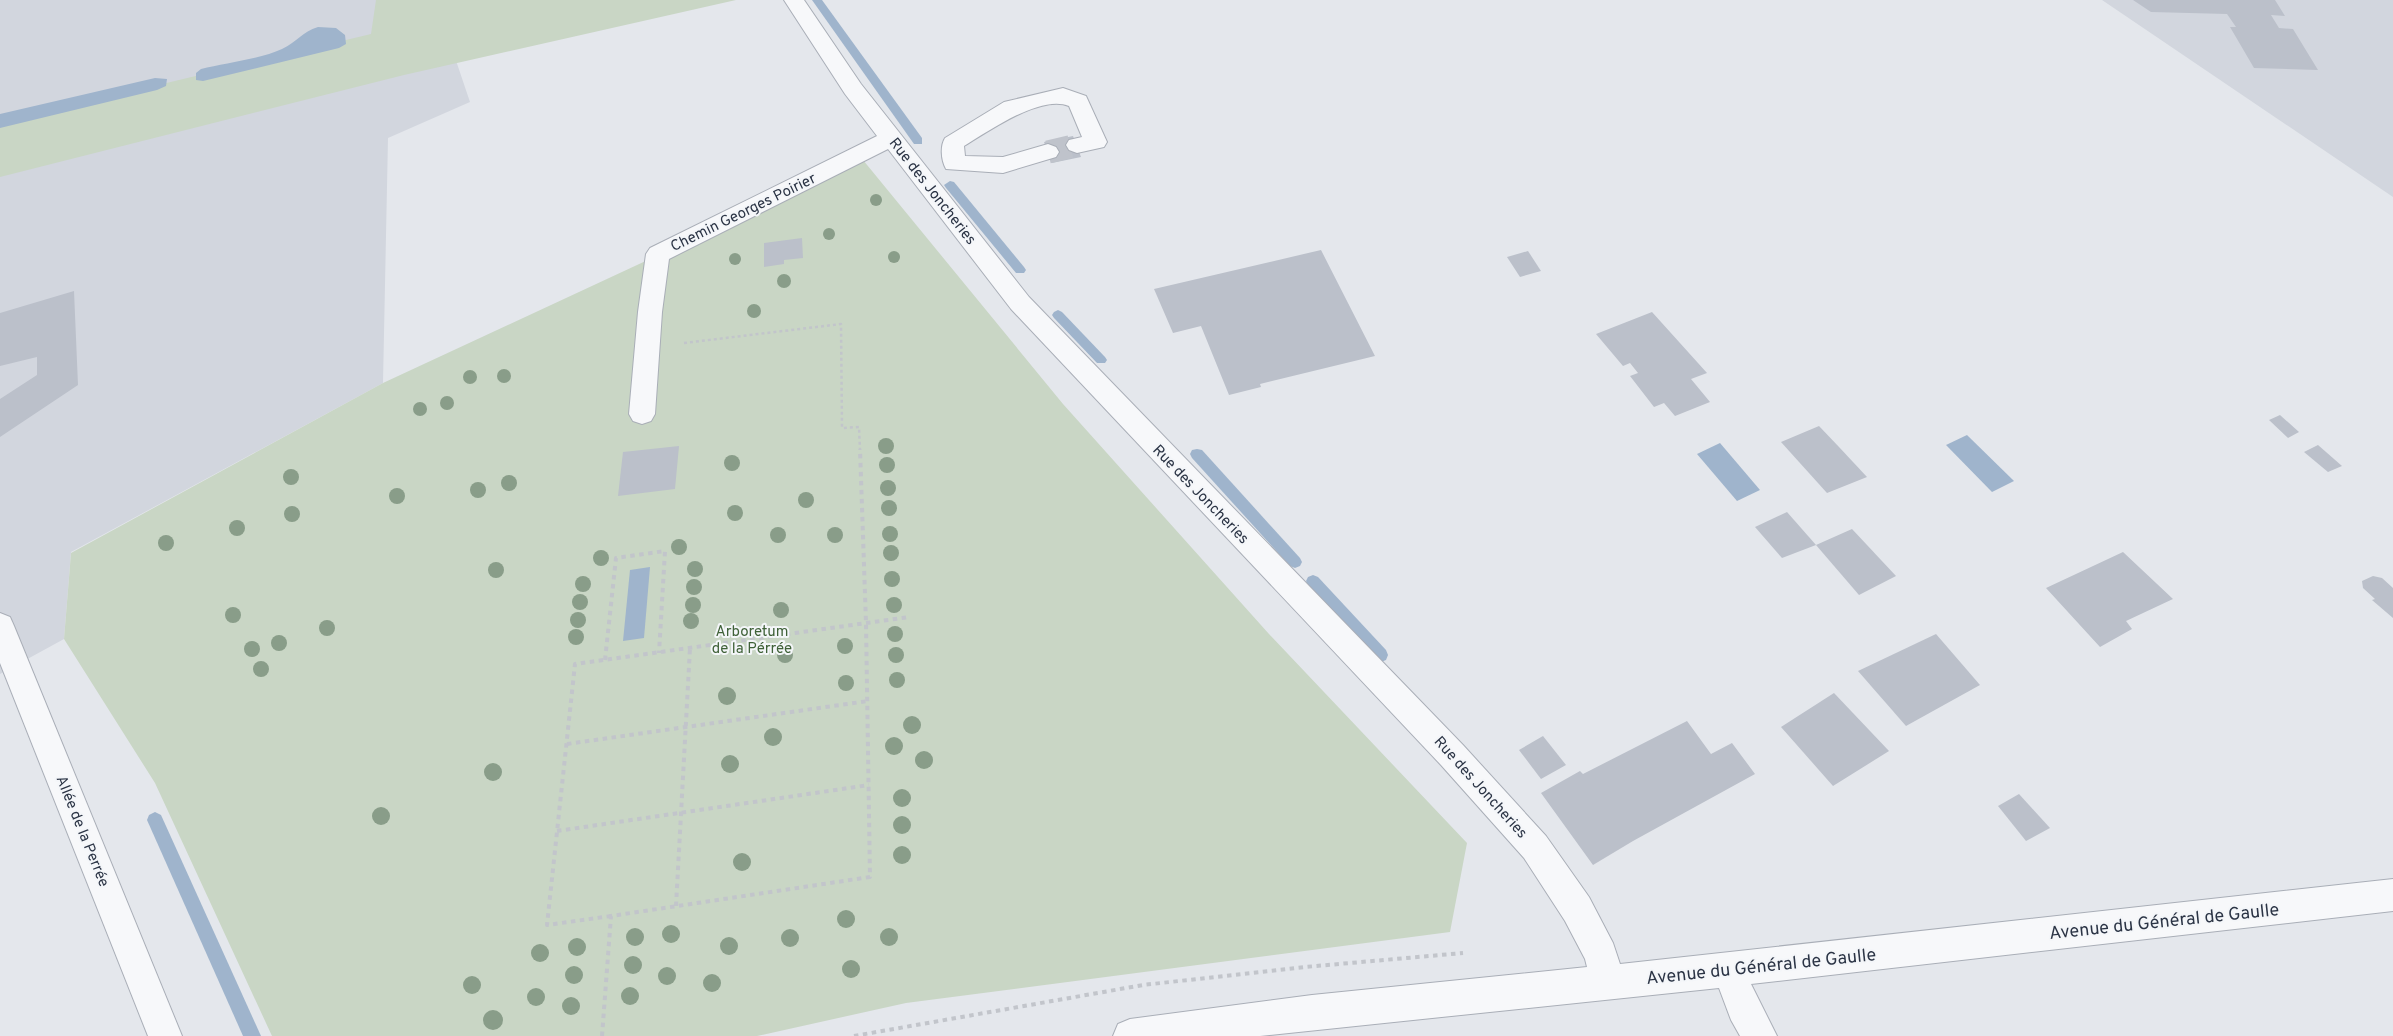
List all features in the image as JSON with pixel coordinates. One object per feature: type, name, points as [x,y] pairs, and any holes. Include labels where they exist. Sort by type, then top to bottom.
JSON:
[{"type":"street","name":"Rue des Joncheries","points":[[794,0],[853,89],[1020,303],[1452,755],[1536,847],[1577,910],[1601,955],[1607,983]]},
{"type":"street","points":[[954,163],[953,143],[1012,107],[1063,95],[1078,101],[1096,142],[1077,145]]},
{"type":"street","name":"Chemin Georges Poirier","points":[[642,414],[647,348],[658,254],[891,138]]},
{"type":"street","points":[[920,174],[954,163],[1003,165],[1048,152]]},
{"type":"street","name":"Allée de la Perrée","points":[[0,626],[165,1036]]},
{"type":"street","name":"Avenue du Général de Gaulle","points":[[1130,1036],[1312,1012],[1729,970],[2393,895]]},
{"type":"street","points":[[1729,970],[1743,1008],[1760,1036]]},
{"type":"path","points":[[647,348],[841,324],[842,428],[859,427],[866,623],[868,701],[870,877],[547,925],[575,664],[605,660],[659,652],[690,648],[866,623],[909,617]]},
{"type":"path","points":[[605,660],[616,558],[665,551],[659,652]]},
{"type":"path","points":[[676,906],[690,648]]},
{"type":"path","points":[[567,744],[868,701]]},
{"type":"path","points":[[558,831],[869,785]]},
{"type":"path","points":[[602,1036],[611,916]]},
{"type":"shaded area","points":[[0,0],[402,0],[447,34],[470,102],[388,138],[383,383],[71,552],[64,639],[0,674]]},
{"type":"shaded area","points":[[2102,0],[2393,0],[2393,197]]},
{"type":"green space","points":[[376,0],[736,0],[404,75],[0,177],[0,123],[371,34]]},
{"type":"green space","name":"Arboretum de la Pérrée","points":[[863,160],[1063,404],[1269,634],[1467,843],[1450,932],[906,1003],[757,1036],[272,1036],[155,783],[64,639],[71,553],[383,383]]},
{"type":"water","points":[[318,27],[336,28],[345,35],[346,44],[339,48],[203,81],[196,80],[196,73],[201,69],[273,52],[287,46]]},
{"type":"water","points":[[155,78],[167,79],[166,86],[157,90],[0,128],[0,114]]},
{"type":"water","points":[[1967,435],[2014,481],[1992,492],[1946,445]]},
{"type":"water","points":[[1720,443],[1760,490],[1737,501],[1697,454]]},
{"type":"water","points":[[650,567],[644,638],[623,641],[630,570]]},
{"type":"building","points":[[2133,0],[2275,0],[2285,16],[2271,15],[2279,28],[2293,29],[2318,70],[2254,68],[2230,27],[2236,27],[2227,14],[2151,12]]},
{"type":"building","points":[[1073,136],[1081,157],[1052,163],[1044,142]]},
{"type":"building","points":[[802,238],[803,258],[784,260],[784,264],[764,267],[764,243]]},
{"type":"building","points":[[1321,250],[1375,356],[1260,384],[1261,387],[1229,395],[1201,326],[1173,333],[1154,289]]},
{"type":"building","points":[[1528,251],[1541,271],[1520,277],[1507,257]]},
{"type":"building","points":[[74,291],[78,385],[0,437],[0,399],[37,375],[37,357],[0,366],[0,313]]},
{"type":"building","points":[[1652,312],[1707,373],[1691,379],[1710,402],[1675,416],[1664,403],[1654,407],[1630,376],[1638,373],[1630,363],[1623,366],[1596,334]]},
{"type":"building","points":[[2280,415],[2299,432],[2288,438],[2269,420]]},
{"type":"building","points":[[1819,426],[1867,477],[1827,493],[1781,442]]},
{"type":"building","points":[[2318,445],[2342,466],[2328,472],[2304,452]]},
{"type":"building","points":[[679,446],[675,489],[618,496],[623,452]]},
{"type":"building","points":[[1787,512],[1816,545],[1782,558],[1755,527]]},
{"type":"building","points":[[1852,529],[1896,576],[1859,595],[1816,545]]},
{"type":"building","points":[[2123,552],[2173,599],[2126,621],[2132,629],[2100,647],[2046,588]]},
{"type":"building","points":[[2373,576],[2382,578],[2393,588],[2393,618],[2372,600],[2375,599],[2363,588],[2362,581]]},
{"type":"building","points":[[1936,634],[1980,685],[1906,726],[1858,671]]},
{"type":"building","points":[[1834,693],[1889,751],[1833,786],[1781,727]]},
{"type":"building","points":[[1687,721],[1711,754],[1732,743],[1755,774],[1593,865],[1541,793],[1580,771],[1583,774]]},
{"type":"building","points":[[1543,736],[1566,765],[1541,779],[1519,750]]},
{"type":"building","points":[[2019,794],[2050,828],[2026,841],[1998,806]]},
{"type":"waterway","points":[[817,0],[918,141]]},
{"type":"waterway","points":[[950,185],[1020,270]]},
{"type":"waterway","points":[[1058,315],[1101,360]]},
{"type":"waterway","points":[[1197,454],[1295,562]]},
{"type":"waterway","points":[[1313,581],[1381,655]]},
{"type":"waterway","points":[[155,820],[252,1036]]},
{"type":"tunnel","points":[[1048,152],[1077,145]]}]
